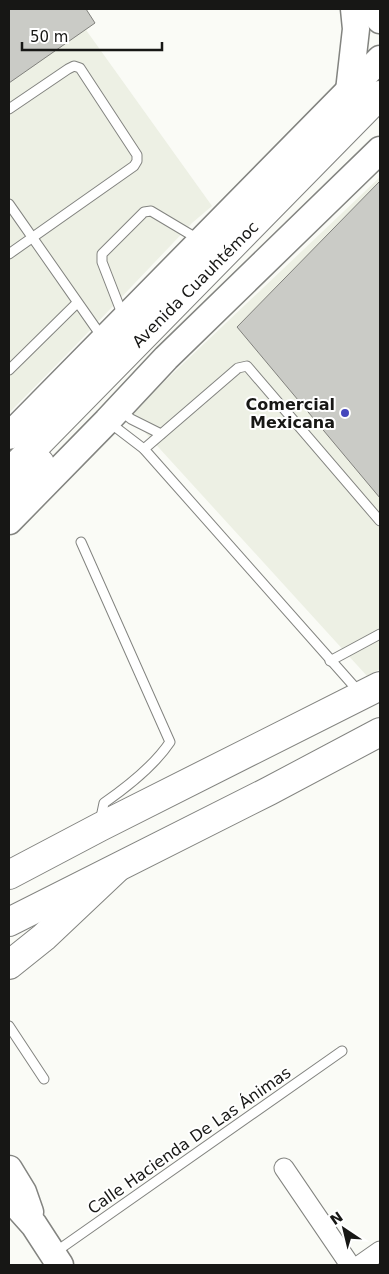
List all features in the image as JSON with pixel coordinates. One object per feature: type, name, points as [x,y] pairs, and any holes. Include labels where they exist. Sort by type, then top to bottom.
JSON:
[{"type":"main road","name":"Avenida Cuauhtémoc","points":[[9,473],[380,95]]},
{"type":"main road","name":"Avenida Cuauhtémoc","points":[[9,497],[90,410],[380,122]]},
{"type":"main road","points":[[9,876],[100,827],[371,690]]},
{"type":"main road","points":[[9,922],[116,869],[380,732]]},
{"type":"main road","points":[[9,965],[44,937],[116,869]]},
{"type":"street","points":[[349,91],[356,29],[354,9]]},
{"type":"street","points":[[371,9],[380,20]]},
{"type":"street","name":"Avenida Cuauhtémoc","points":[[9,436],[380,59]]},
{"type":"street","points":[[9,521],[120,420],[166,358],[380,150]]},
{"type":"street","points":[[284,1168],[350,1265]]},
{"type":"street","points":[[9,1169],[23,1192],[34,1225],[50,1262]]},
{"type":"street","points":[[9,1197],[34,1225]]},
{"type":"street","points":[[360,1265],[380,1251]]},
{"type":"lane","points":[[9,109],[68,69],[74,66],[80,68],[137,155],[137,161],[134,166],[9,254]]},
{"type":"lane","points":[[9,204],[104,339]]},
{"type":"lane","points":[[124,319],[102,262],[102,254],[144,212],[151,212],[200,241]]},
{"type":"lane","points":[[9,370],[77,302]]},
{"type":"lane","points":[[144,449],[238,368],[247,366],[380,521]]},
{"type":"lane","points":[[120,420],[161,434]]},
{"type":"lane","points":[[120,420],[330,661],[371,690]]},
{"type":"lane","points":[[81,542],[170,742],[161,754],[104,803],[100,827]]},
{"type":"lane","points":[[330,661],[380,634]]},
{"type":"lane","points":[[9,1026],[44,1078]]},
{"type":"lane","name":"Calle Hacienda De Las Ánimas","points":[[50,1262],[342,1051]]},
{"type":"shaded area","points":[[9,9],[86,9],[95,23],[86,30],[212,206],[192,223],[9,413]]},
{"type":"shaded area","points":[[380,177],[380,669],[367,676],[129,415]]},
{"type":"building","points":[[9,9],[86,9],[95,23],[9,83]]},
{"type":"building","name":"Comercial Mexicana","points":[[380,181],[380,498],[237,327]]},
{"type":"place","name":"Comercial Mexicana","points":[[345,413]]}]
